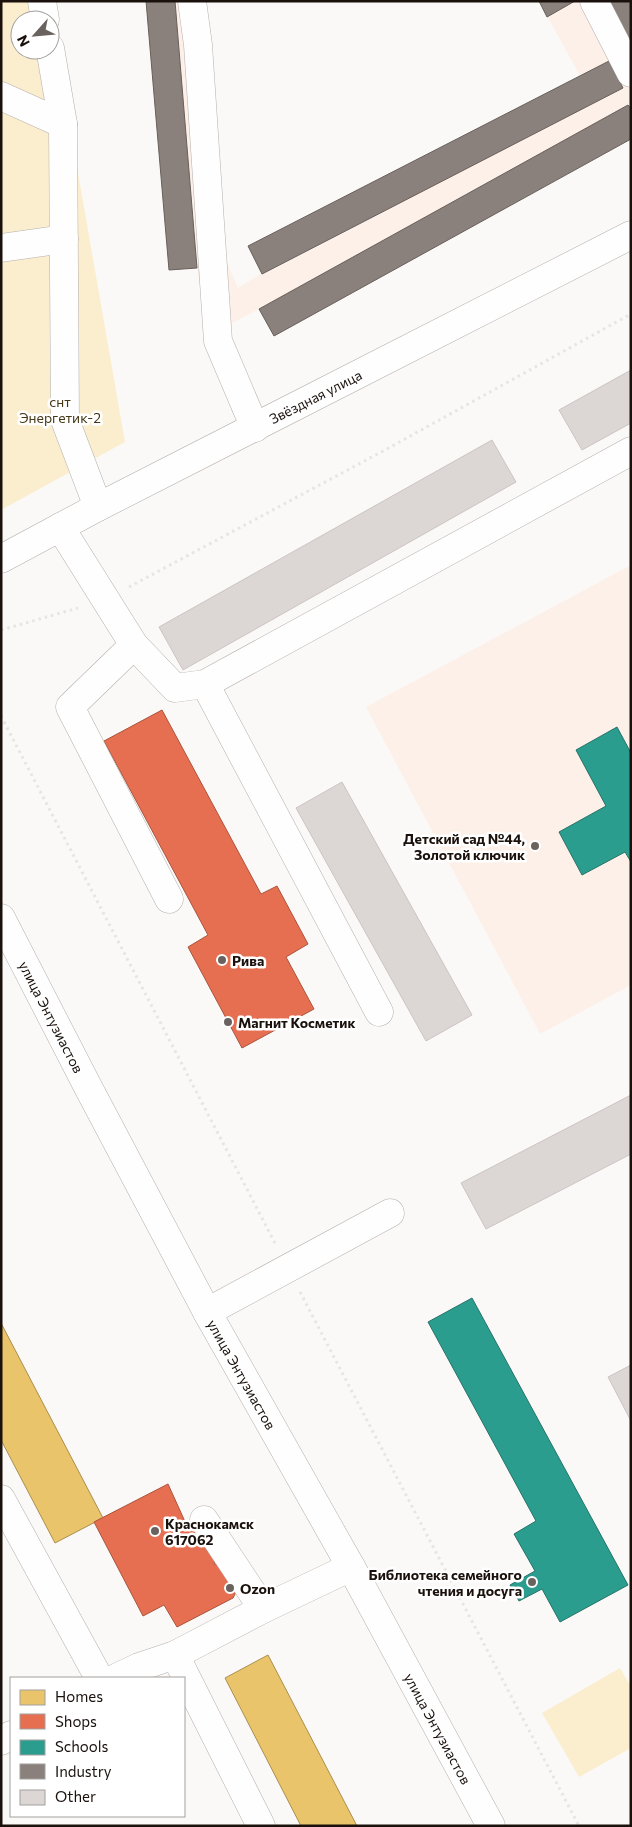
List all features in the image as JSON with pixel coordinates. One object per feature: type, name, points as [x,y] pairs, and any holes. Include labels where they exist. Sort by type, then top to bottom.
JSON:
[{"type":"street","points":[[192,1],[198,55],[218,341],[255,428]]},
{"type":"street","points":[[594,1],[631,73]]},
{"type":"street","points":[[52,60],[63,124],[65,420],[98,507]]},
{"type":"street","points":[[1,96],[63,124]]},
{"type":"street","name":"Звёздная улица","points":[[1,559],[98,507],[631,235]]},
{"type":"street","points":[[1,248],[64,239]]},
{"type":"street","points":[[60,527],[134,645],[175,688],[205,684],[631,451]]},
{"type":"street","points":[[134,645],[70,708],[169,899]]},
{"type":"street","points":[[205,684],[379,1012]]},
{"type":"street","name":"улица Энтузиастов","points":[[5,934],[207,1312],[351,1568],[491,1826]]},
{"type":"street","points":[[207,1312],[390,1213]]},
{"type":"street","points":[[1,1499],[98,1677]]},
{"type":"street","points":[[204,1520],[262,1609]]},
{"type":"street","points":[[118,1677],[138,1667],[175,1655],[262,1609],[351,1568]]},
{"type":"street","points":[[175,1655],[261,1826]]},
{"type":"path","points":[[1,630],[105,600],[385,450],[631,314]]},
{"type":"shaded area","points":[[146,1],[204,1],[221,248],[238,288],[580,76],[539,1],[631,1],[631,139],[274,336],[259,309],[208,336],[197,268],[169,270]]},
{"type":"shaded area","name":"Детский сад №44, Золотой ключик","points":[[631,565],[631,985],[540,1034],[366,707]]},
{"type":"green space","name":"снт Энергетик-2","points":[[1,1],[48,1],[50,10],[10,10],[10,60],[58,60],[125,442],[1,510]]},
{"type":"green space","points":[[620,1668],[631,1687],[631,1748],[579,1777],[542,1713]]},
{"type":"building: Homes","points":[[1,1323],[103,1518],[55,1543],[1,1440]]},
{"type":"building: Homes","points":[[268,1655],[357,1826],[301,1826],[225,1678]]},
{"type":"building: Shops","points":[[162,710],[261,894],[277,886],[308,944],[286,957],[314,1009],[242,1048],[188,947],[208,935],[104,741]]},
{"type":"building: Shops","points":[[168,1484],[187,1526],[205,1532],[211,1543],[207,1551],[218,1554],[214,1564],[224,1565],[237,1590],[233,1598],[177,1627],[164,1605],[143,1616],[94,1522]]},
{"type":"building: Schools","points":[[617,727],[631,753],[631,862],[625,852],[582,875],[559,832],[606,806],[576,750]]},
{"type":"building: Schools","points":[[472,1298],[628,1585],[560,1622],[542,1589],[519,1601],[510,1585],[535,1571],[514,1534],[536,1521],[428,1322]]},
{"type":"building: Industry","points":[[146,1],[175,1],[197,268],[169,270]]},
{"type":"building: Industry","points":[[539,1],[575,1],[547,17]]},
{"type":"building: Industry","points":[[605,1],[631,1],[631,48]]},
{"type":"building: Industry","points":[[609,61],[623,88],[262,274],[248,246]]},
{"type":"building: Industry","points":[[628,105],[631,109],[631,139],[274,336],[259,309]]},
{"type":"building: Other","points":[[631,370],[631,423],[582,450],[559,410]]},
{"type":"building: Other","points":[[492,440],[516,482],[183,670],[159,627]]},
{"type":"building: Other","points":[[342,782],[472,1015],[426,1041],[296,808]]},
{"type":"building: Other","points":[[631,1095],[631,1154],[486,1229],[461,1183]]},
{"type":"building: Other","points":[[631,1365],[631,1421],[608,1377]]},
{"type":"place","name":"Детский сад №44, Золотой ключик","points":[[535,846]]},
{"type":"place","name":"Рива","points":[[222,960]]},
{"type":"place","name":"Магнит Косметик","points":[[228,1022]]},
{"type":"place","name":"Краснокамск 617062","points":[[155,1531]]},
{"type":"place","name":"Библиотека семейного чтения и досуга","points":[[532,1582]]},
{"type":"place","name":"Ozon","points":[[230,1588]]}]
